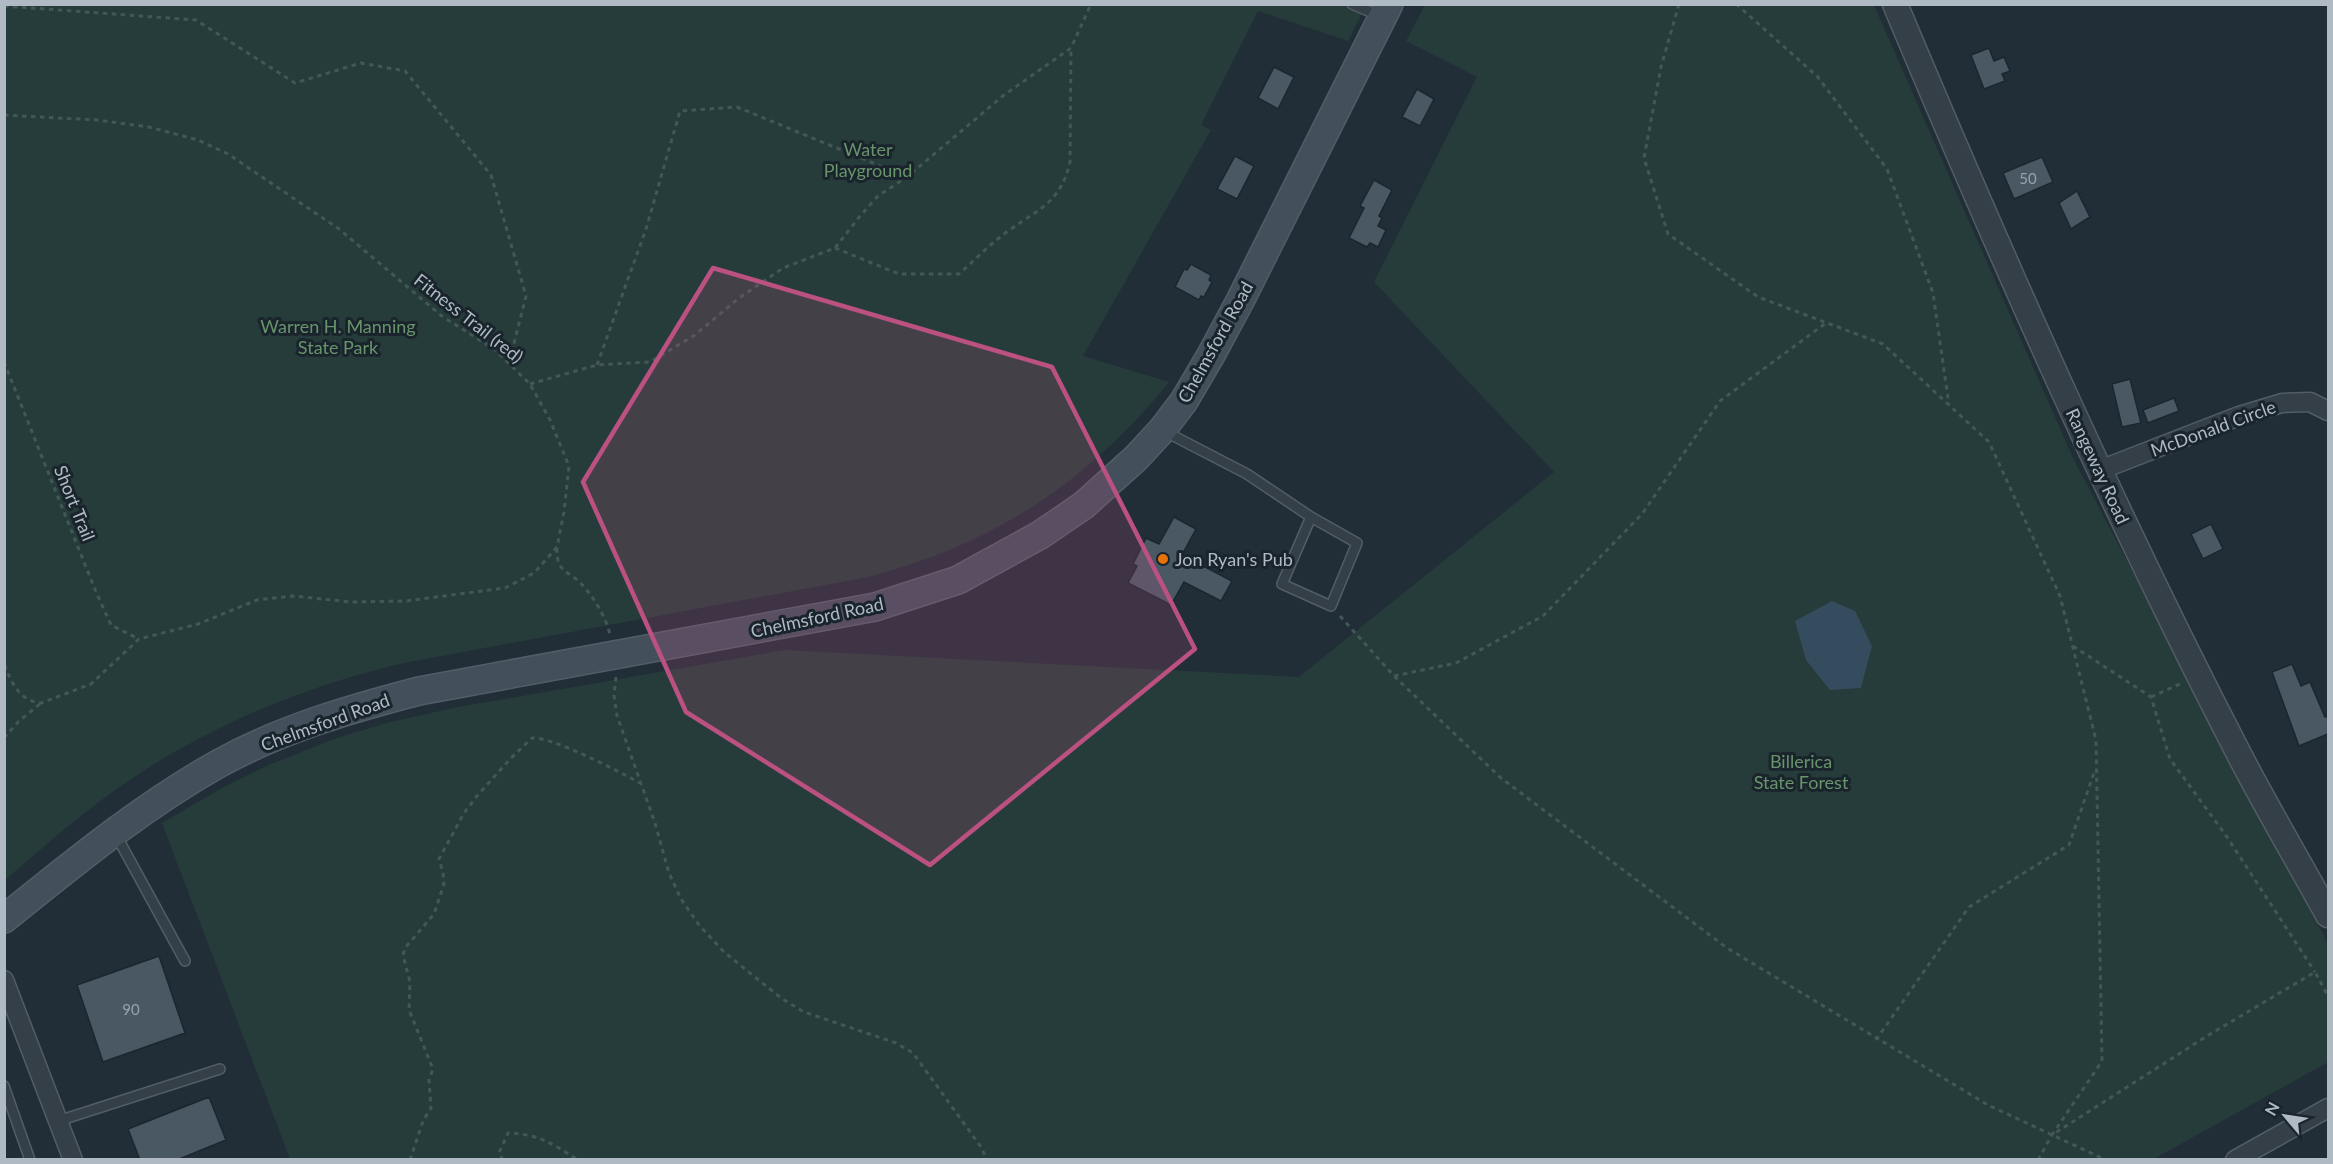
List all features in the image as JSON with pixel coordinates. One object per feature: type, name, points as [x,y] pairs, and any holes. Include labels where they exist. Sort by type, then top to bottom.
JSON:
[{"type":"main road","name":"Chelmsford Road","points":[[4,919],[114,831],[219,764],[291,730],[341,712],[419,691],[875,607],[958,580],[1040,535],[1084,505],[1112,482],[1162,429],[1184,401],[1211,355],[1386,11]]},
{"type":"street","name":"Rangeway Road","points":[[1895,4],[1967,175],[2100,470],[2241,758],[2328,915]]},
{"type":"street","name":"McDonald Circle","points":[[2100,470],[2240,416],[2282,403],[2310,402],[2328,411]]},
{"type":"street","points":[[4,980],[74,1160]]},
{"type":"street","points":[[2235,1160],[2328,1108]]},
{"type":"lane","points":[[1352,4],[1386,11]]},
{"type":"lane","points":[[1162,429],[1247,474],[1311,517],[1357,543],[1331,606],[1282,584],[1311,517]]},
{"type":"lane","points":[[114,831],[185,961]]},
{"type":"lane","points":[[58,1120],[220,1069]]},
{"type":"lane","points":[[4,1086],[30,1160]]},
{"type":"path","points":[[835,248],[899,274],[959,274],[1011,229],[1045,207],[1066,180],[1070,162],[1071,48],[1091,4]]},
{"type":"path","points":[[1679,4],[1661,67],[1644,158],[1668,234],[1758,297],[1883,344],[1989,442],[2060,596],[2096,740],[2102,1061],[2052,1135],[2038,1160]]},
{"type":"path","points":[[1736,4],[1817,75],[1887,169],[1933,292],[1949,405]]},
{"type":"path","points":[[4,6],[196,20],[295,82],[361,63],[405,71],[491,176],[526,296],[509,363]]},
{"type":"path","points":[[530,384],[597,365],[650,362],[695,335],[740,298],[783,268],[835,248],[878,196],[907,177],[1004,95],[1071,48]]},
{"type":"path","points":[[597,365],[646,229],[680,111],[737,106],[907,177]]},
{"type":"path","name":"Fitness Trail (red)","points":[[4,115],[97,120],[149,127],[198,140],[228,154],[339,229],[443,317],[494,349],[530,384],[550,420],[569,466],[557,547]]},
{"type":"path","points":[[1394,676],[1456,663],[1543,616],[1642,514],[1720,400],[1826,322]]},
{"type":"path","name":"Short Trail","points":[[4,362],[111,625],[140,639]]},
{"type":"path","points":[[4,738],[18,721],[41,703],[91,684],[140,639],[198,624],[257,600],[293,596],[351,602],[406,601],[506,588],[534,573],[557,547]]},
{"type":"path","points":[[557,547],[556,561],[562,571],[575,578],[586,589],[607,622],[614,655],[616,678],[614,696],[617,716],[655,823],[669,873],[681,899],[699,925],[724,952],[781,998],[804,1012],[896,1043],[913,1053],[981,1147],[987,1160]]},
{"type":"path","points":[[1331,606],[1394,676],[1501,778],[1727,948],[1876,1040],[1988,1105],[2106,1160]]},
{"type":"path","points":[[2072,646],[2151,698],[2170,759],[2227,837],[2315,972],[2328,996]]},
{"type":"path","points":[[4,663],[10,681],[25,698],[41,703]]},
{"type":"path","points":[[2151,698],[2199,675]]},
{"type":"path","points":[[410,1160],[423,1121],[430,1108],[429,1080],[433,1069],[409,1010],[410,981],[403,955],[405,948],[434,914],[444,884],[439,859],[464,813],[511,758],[532,738],[545,738],[608,765],[641,784]]},
{"type":"path","points":[[1876,1040],[1969,907],[2069,845],[2096,766]]},
{"type":"path","points":[[2052,1135],[2206,1036],[2315,972]]},
{"type":"path","points":[[503,1160],[499,1153],[508,1133],[528,1133],[555,1145],[578,1160]]},
{"type":"highlighted area","points":[[713,268],[1052,367],[1195,649],[930,865],[686,712],[583,482]]},
{"type":"green space","name":"Warren H. Manning State Park","points":[[5,5],[1366,5],[1348,41],[1258,11],[1201,125],[1211,130],[1083,356],[1169,382],[1138,418],[1105,450],[1035,505],[997,528],[956,547],[914,564],[868,577],[404,663],[364,673],[286,699],[212,732],[141,773],[81,816],[5,880]]},
{"type":"green space","name":"Billerica State Forest","points":[[1425,5],[1874,5],[2073,458],[2328,944],[2328,1062],[2152,1160],[290,1159],[162,823],[222,788],[271,764],[334,739],[386,723],[453,708],[785,650],[1299,677],[1554,472],[1374,282],[1477,77],[1406,41]]},
{"type":"water","points":[[1832,601],[1855,611],[1872,646],[1861,688],[1830,690],[1806,660],[1795,621]]},
{"type":"building","points":[[1989,48],[1994,61],[2004,57],[2010,71],[2002,74],[2005,81],[1984,89],[1971,55]]},
{"type":"building","points":[[1274,67],[1294,77],[1278,109],[1258,98]]},
{"type":"building","points":[[1417,89],[1434,99],[1420,126],[1402,117]]},
{"type":"building","points":[[1235,156],[1254,166],[1237,199],[1217,189]]},
{"type":"building","points":[[2042,157],[2053,182],[2014,199],[2003,173]]},
{"type":"building","points":[[1374,180],[1392,190],[1379,216],[1382,218],[1378,226],[1386,230],[1378,247],[1370,243],[1367,247],[1349,238],[1364,208],[1360,206]]},
{"type":"building","points":[[2077,191],[2090,217],[2071,229],[2059,203]]},
{"type":"building","points":[[1191,264],[1211,275],[1209,280],[1212,282],[1204,297],[1201,296],[1199,300],[1175,287],[1184,269],[1187,270]]},
{"type":"building","points":[[2130,379],[2141,423],[2122,427],[2112,384]]},
{"type":"building","points":[[2174,398],[2179,411],[2148,423],[2143,410]]},
{"type":"building","name":"Jon Ryan's Pub","points":[[1174,517],[1196,529],[1182,555],[1232,581],[1221,601],[1184,582],[1171,605],[1128,583],[1137,566],[1133,564],[1146,538],[1159,544]]},
{"type":"building","points":[[2211,524],[2223,549],[2203,559],[2191,534]]},
{"type":"building","points":[[2292,664],[2301,686],[2310,682],[2325,717],[2328,716],[2328,734],[2299,746],[2272,672]]},
{"type":"building","points":[[159,956],[185,1033],[103,1062],[77,985]]},
{"type":"building","points":[[209,1097],[226,1140],[177,1160],[140,1160],[128,1129]]},
{"type":"place","name":"Jon Ryan's Pub","points":[[1163,559]]},
{"type":"park label","name":"Water Playground","points":[[868,159]]}]
